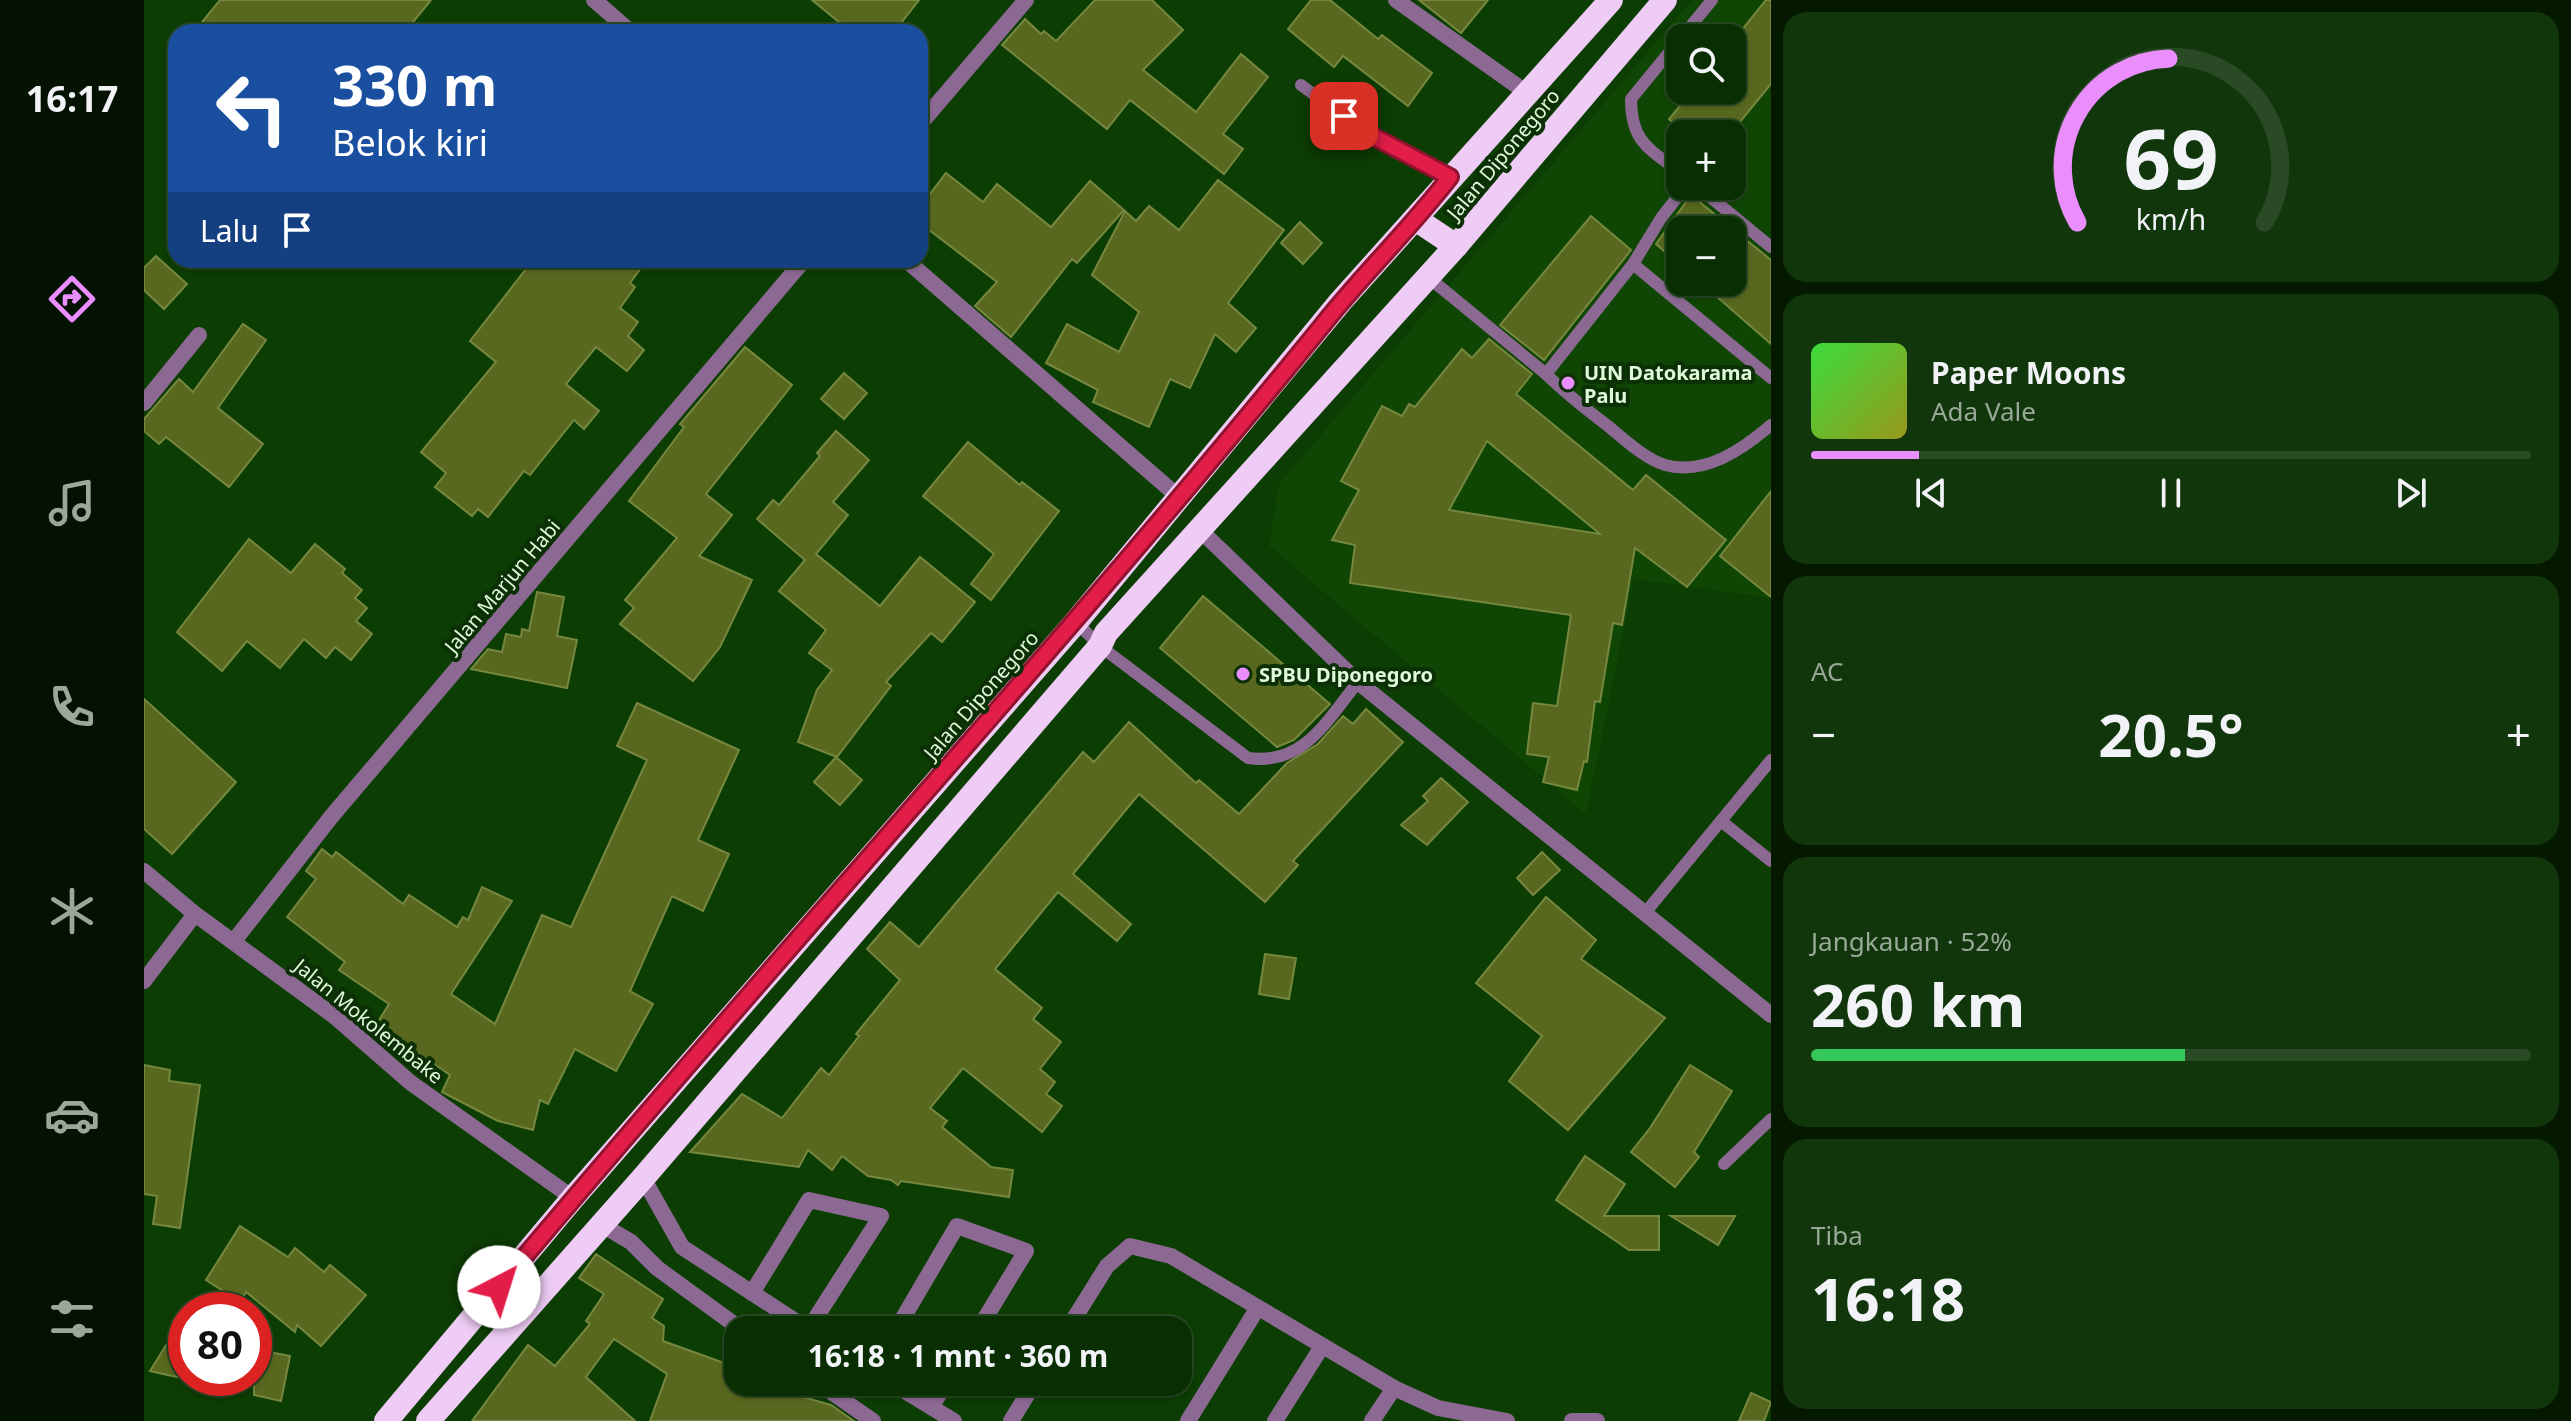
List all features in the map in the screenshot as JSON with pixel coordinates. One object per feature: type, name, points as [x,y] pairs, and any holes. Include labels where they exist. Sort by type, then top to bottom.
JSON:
[{"type":"highway","name":"Jalan Diponegoro","points":[[386,1421],[573,1198],[1181,499],[1341,301],[1417,220],[1450,177],[1611,0]]},
{"type":"highway","name":"Jalan Diponegoro","points":[[428,1421],[643,1178],[1100,646],[1106,633],[1456,246],[1665,0]]},
{"type":"highway","points":[[1417,220],[1456,246]]},
{"type":"street","points":[[594,0],[622,24]]},
{"type":"street","points":[[928,115],[1026,0]]},
{"type":"street","points":[[1396,0],[1527,93]]},
{"type":"street","name":"Jalan Marjun Habi","points":[[234,941],[331,817],[797,268]]},
{"type":"street","points":[[915,268],[1181,499]]},
{"type":"street","points":[[144,403],[199,335]]},
{"type":"street","points":[[1201,531],[1358,682],[1771,1015]]},
{"type":"street","name":"Jalan Mokolembake","points":[[144,871],[195,914],[334,1016],[411,1083],[573,1198]]},
{"type":"street","points":[[144,981],[195,914]]},
{"type":"street","points":[[643,1178],[682,1247],[787,1316]]},
{"type":"street","points":[[752,1293],[809,1200],[881,1216],[818,1316]]},
{"type":"street","points":[[602,1225],[631,1242],[657,1268],[724,1317]]},
{"type":"street","points":[[904,1316],[957,1226],[1026,1251],[987,1316]]},
{"type":"street","points":[[1076,1316],[1107,1266],[1130,1246],[1171,1256],[1321,1348],[1394,1388],[1438,1408],[1507,1421]]},
{"type":"street","points":[[1188,1421],[1257,1309]]},
{"type":"street","points":[[1275,1421],[1321,1348]]},
{"type":"street","points":[[1372,1421],[1394,1388]]},
{"type":"street","points":[[837,1396],[873,1421]]},
{"type":"street","points":[[913,1396],[954,1421]]},
{"type":"street","points":[[931,1407],[938,1396]]},
{"type":"street","points":[[1011,1421],[1026,1396]]},
{"type":"street","points":[[1572,1421],[1597,1421]]},
{"type":"lane","points":[[1692,24],[1712,0]]},
{"type":"lane","points":[[1666,56],[1631,99],[1631,122],[1641,143],[1666,162]]},
{"type":"lane","points":[[1301,85],[1365,132],[1450,177]]},
{"type":"lane","points":[[1546,374],[1633,264],[1675,200]]},
{"type":"lane","points":[[1714,200],[1771,247]]},
{"type":"lane","points":[[1633,264],[1771,378]]},
{"type":"lane","points":[[1428,277],[1630,443],[1664,465],[1694,466],[1716,462],[1746,447],[1771,425]]},
{"type":"lane","points":[[1076,622],[1100,646],[1248,758],[1270,761],[1306,745],[1358,682]]},
{"type":"lane","points":[[1645,913],[1771,760]]},
{"type":"lane","points":[[1721,821],[1771,861]]},
{"type":"lane","points":[[1724,1164],[1771,1119]]},
{"type":"shaded area","name":"UIN Datokarama Palu","points":[[1692,0],[1771,0],[1771,598],[1634,579],[1586,814],[1269,546],[1279,484],[1666,30],[1666,104],[1746,104],[1746,24],[1672,24]]},
{"type":"building","points":[[220,0],[431,0],[412,24],[200,24]]},
{"type":"building","points":[[812,0],[919,0],[900,24],[841,24]]},
{"type":"building","points":[[1095,0],[1152,0],[1183,30],[1143,70],[1196,112],[1241,54],[1268,77],[1223,134],[1243,149],[1224,174],[1130,100],[1107,129],[1002,45],[1025,19],[1041,34],[1044,31],[1056,41]]},
{"type":"building","points":[[1311,0],[1330,0],[1378,39],[1382,35],[1432,73],[1408,106],[1343,56],[1334,67],[1288,29]]},
{"type":"building","points":[[1419,0],[1488,0],[1461,33]]},
{"type":"building","points":[[1766,0],[1771,0],[1771,84],[1741,120],[1670,120],[1681,104],[1746,104],[1746,25]]},
{"type":"building","points":[[946,173],[983,202],[997,184],[1051,227],[1090,181],[1124,210],[1077,263],[1072,259],[1011,337],[975,306],[997,282],[928,229],[928,197]]},
{"type":"building","points":[[1218,180],[1284,230],[1228,303],[1256,328],[1236,352],[1215,334],[1190,388],[1170,379],[1149,427],[1093,402],[1098,390],[1046,363],[1067,324],[1119,352],[1139,312],[1092,275],[1125,211],[1136,221],[1149,206],[1179,230]]},
{"type":"building","points":[[1687,200],[1697,200],[1717,216],[1676,216]]},
{"type":"building","points":[[1591,216],[1631,250],[1544,360],[1500,325]]},
{"type":"building","points":[[1300,222],[1322,243],[1303,264],[1281,243]]},
{"type":"building","points":[[1666,230],[1666,253],[1656,244]]},
{"type":"building","points":[[1746,240],[1771,260],[1771,344],[1716,296],[1746,296]]},
{"type":"building","points":[[156,256],[187,284],[164,309],[144,290],[144,268]]},
{"type":"building","points":[[527,268],[641,268],[630,283],[635,287],[620,308],[638,322],[628,336],[644,350],[627,371],[596,347],[566,384],[599,411],[584,429],[574,420],[530,475],[524,471],[488,517],[478,509],[472,516],[435,487],[446,473],[421,452],[496,362],[470,341]]},
{"type":"building","points":[[243,324],[266,340],[218,408],[263,444],[229,487],[166,437],[159,444],[144,431],[144,419],[179,379],[193,392]]},
{"type":"building","points":[[1489,339],[1532,374],[1516,394],[1633,490],[1646,475],[1726,540],[1687,587],[1635,548],[1622,625],[1613,623],[1600,702],[1595,701],[1587,762],[1584,761],[1577,790],[1543,782],[1549,757],[1527,754],[1533,703],[1557,706],[1571,615],[1350,583],[1355,545],[1332,540],[1359,490],[1341,481],[1382,406],[1402,416],[1409,404],[1415,407],[1462,349],[1472,358]],"holes":[[[1487,441],[1600,534],[1449,510]]]},
{"type":"building","points":[[745,347],[792,385],[706,494],[732,515],[699,556],[752,580],[720,647],[693,681],[620,624],[634,608],[625,600],[677,538],[629,501],[684,427],[680,424]]},
{"type":"building","points":[[844,373],[867,393],[844,419],[821,399]]},
{"type":"building","points":[[836,431],[869,460],[833,502],[848,515],[816,554],[880,606],[920,557],[975,602],[942,642],[931,633],[886,682],[891,686],[837,757],[798,742],[817,690],[832,670],[809,653],[826,630],[779,591],[805,560],[757,519],[773,500],[779,505],[820,456],[817,453]]},
{"type":"building","points":[[968,442],[1020,485],[1022,482],[1059,511],[991,600],[971,584],[994,554],[923,496]]},
{"type":"building","points":[[1771,491],[1771,597],[1720,556]]},
{"type":"building","points":[[249,539],[291,573],[315,544],[345,569],[342,573],[362,590],[355,598],[367,608],[356,621],[372,634],[351,660],[335,647],[326,658],[304,639],[280,668],[247,641],[222,671],[177,632]]},
{"type":"building","points":[[537,592],[564,597],[557,636],[577,640],[567,688],[471,669],[488,649],[502,652],[506,634],[521,637],[522,629],[529,631]]},
{"type":"building","name":"SPBU Diponegoro","points":[[1203,596],[1330,704],[1294,740],[1277,747],[1160,648]]},
{"type":"building","points":[[144,699],[236,782],[172,854],[144,829]]},
{"type":"building","points":[[637,703],[739,750],[698,840],[729,854],[703,911],[672,896],[630,991],[653,1004],[616,1071],[575,1049],[548,1104],[540,1100],[533,1130],[498,1121],[442,1092],[450,1075],[376,1025],[389,1004],[339,970],[345,962],[287,917],[316,879],[306,871],[322,849],[332,857],[336,852],[403,904],[409,895],[457,927],[463,917],[468,920],[482,887],[512,901],[451,994],[495,1024],[542,915],[571,927],[647,760],[617,746]]},
{"type":"building","points":[[1366,709],[1403,742],[1293,861],[1298,865],[1265,902],[1139,794],[1073,874],[1131,924],[1117,941],[1058,892],[995,969],[1042,1008],[1033,1019],[1061,1042],[1040,1069],[1055,1082],[1046,1094],[1062,1106],[1042,1132],[963,1068],[930,1108],[947,1121],[942,1127],[991,1167],[1013,1170],[1009,1197],[901,1181],[898,1185],[891,1180],[868,1176],[842,1156],[832,1170],[808,1150],[799,1167],[690,1152],[742,1094],[782,1118],[821,1068],[829,1075],[859,1036],[856,1034],[900,980],[867,949],[890,922],[919,947],[1083,752],[1094,762],[1129,722],[1196,783],[1199,780],[1239,814],[1287,763],[1318,744],[1343,716],[1353,724]]},
{"type":"building","points":[[836,757],[862,780],[840,805],[814,782]]},
{"type":"building","points":[[1441,778],[1468,802],[1427,845],[1401,825],[1428,801],[1423,796]]},
{"type":"building","points":[[1542,852],[1560,870],[1533,895],[1517,878]]},
{"type":"building","points":[[1546,897],[1596,940],[1581,959],[1665,1018],[1568,1130],[1509,1081],[1542,1036],[1476,983]]},
{"type":"building","points":[[1265,954],[1296,958],[1289,999],[1259,994]]},
{"type":"building","points":[[144,1065],[170,1070],[169,1081],[200,1085],[180,1228],[153,1224],[157,1196],[144,1194]]},
{"type":"building","points":[[1690,1065],[1732,1091],[1694,1152],[1699,1157],[1675,1187],[1631,1152]]},
{"type":"building","points":[[1585,1156],[1625,1184],[1604,1216],[1659,1216],[1659,1250],[1629,1250],[1556,1200]]},
{"type":"building","points":[[1671,1216],[1735,1216],[1718,1245]]},
{"type":"building","points":[[240,1226],[288,1257],[295,1248],[324,1272],[330,1265],[366,1295],[321,1346],[297,1325],[295,1332],[272,1313],[272,1292],[225,1292],[206,1280]]},
{"type":"building","points":[[596,1254],[663,1299],[652,1318],[664,1326],[663,1341],[724,1363],[724,1396],[799,1396],[831,1405],[854,1421],[650,1421],[667,1374],[614,1339],[586,1377],[635,1421],[472,1421],[528,1345],[555,1366],[590,1324],[586,1321],[604,1294],[579,1278]]},
{"type":"building","points":[[168,1342],[168,1375],[150,1371]]},
{"type":"building","points":[[272,1352],[290,1356],[281,1401],[258,1396],[272,1396]]},
{"type":"building","points":[[1751,1393],[1771,1402],[1764,1421],[1739,1421]]},
{"type":"place","name":"UIN Datokarama Palu","points":[[1568,383]]},
{"type":"place","name":"SPBU Diponegoro","points":[[1243,674]]},
{"type":"route","points":[[499,1287],[573,1198],[1076,622],[1181,499],[1341,301],[1417,220],[1450,177],[1365,132],[1344,116]]}]
